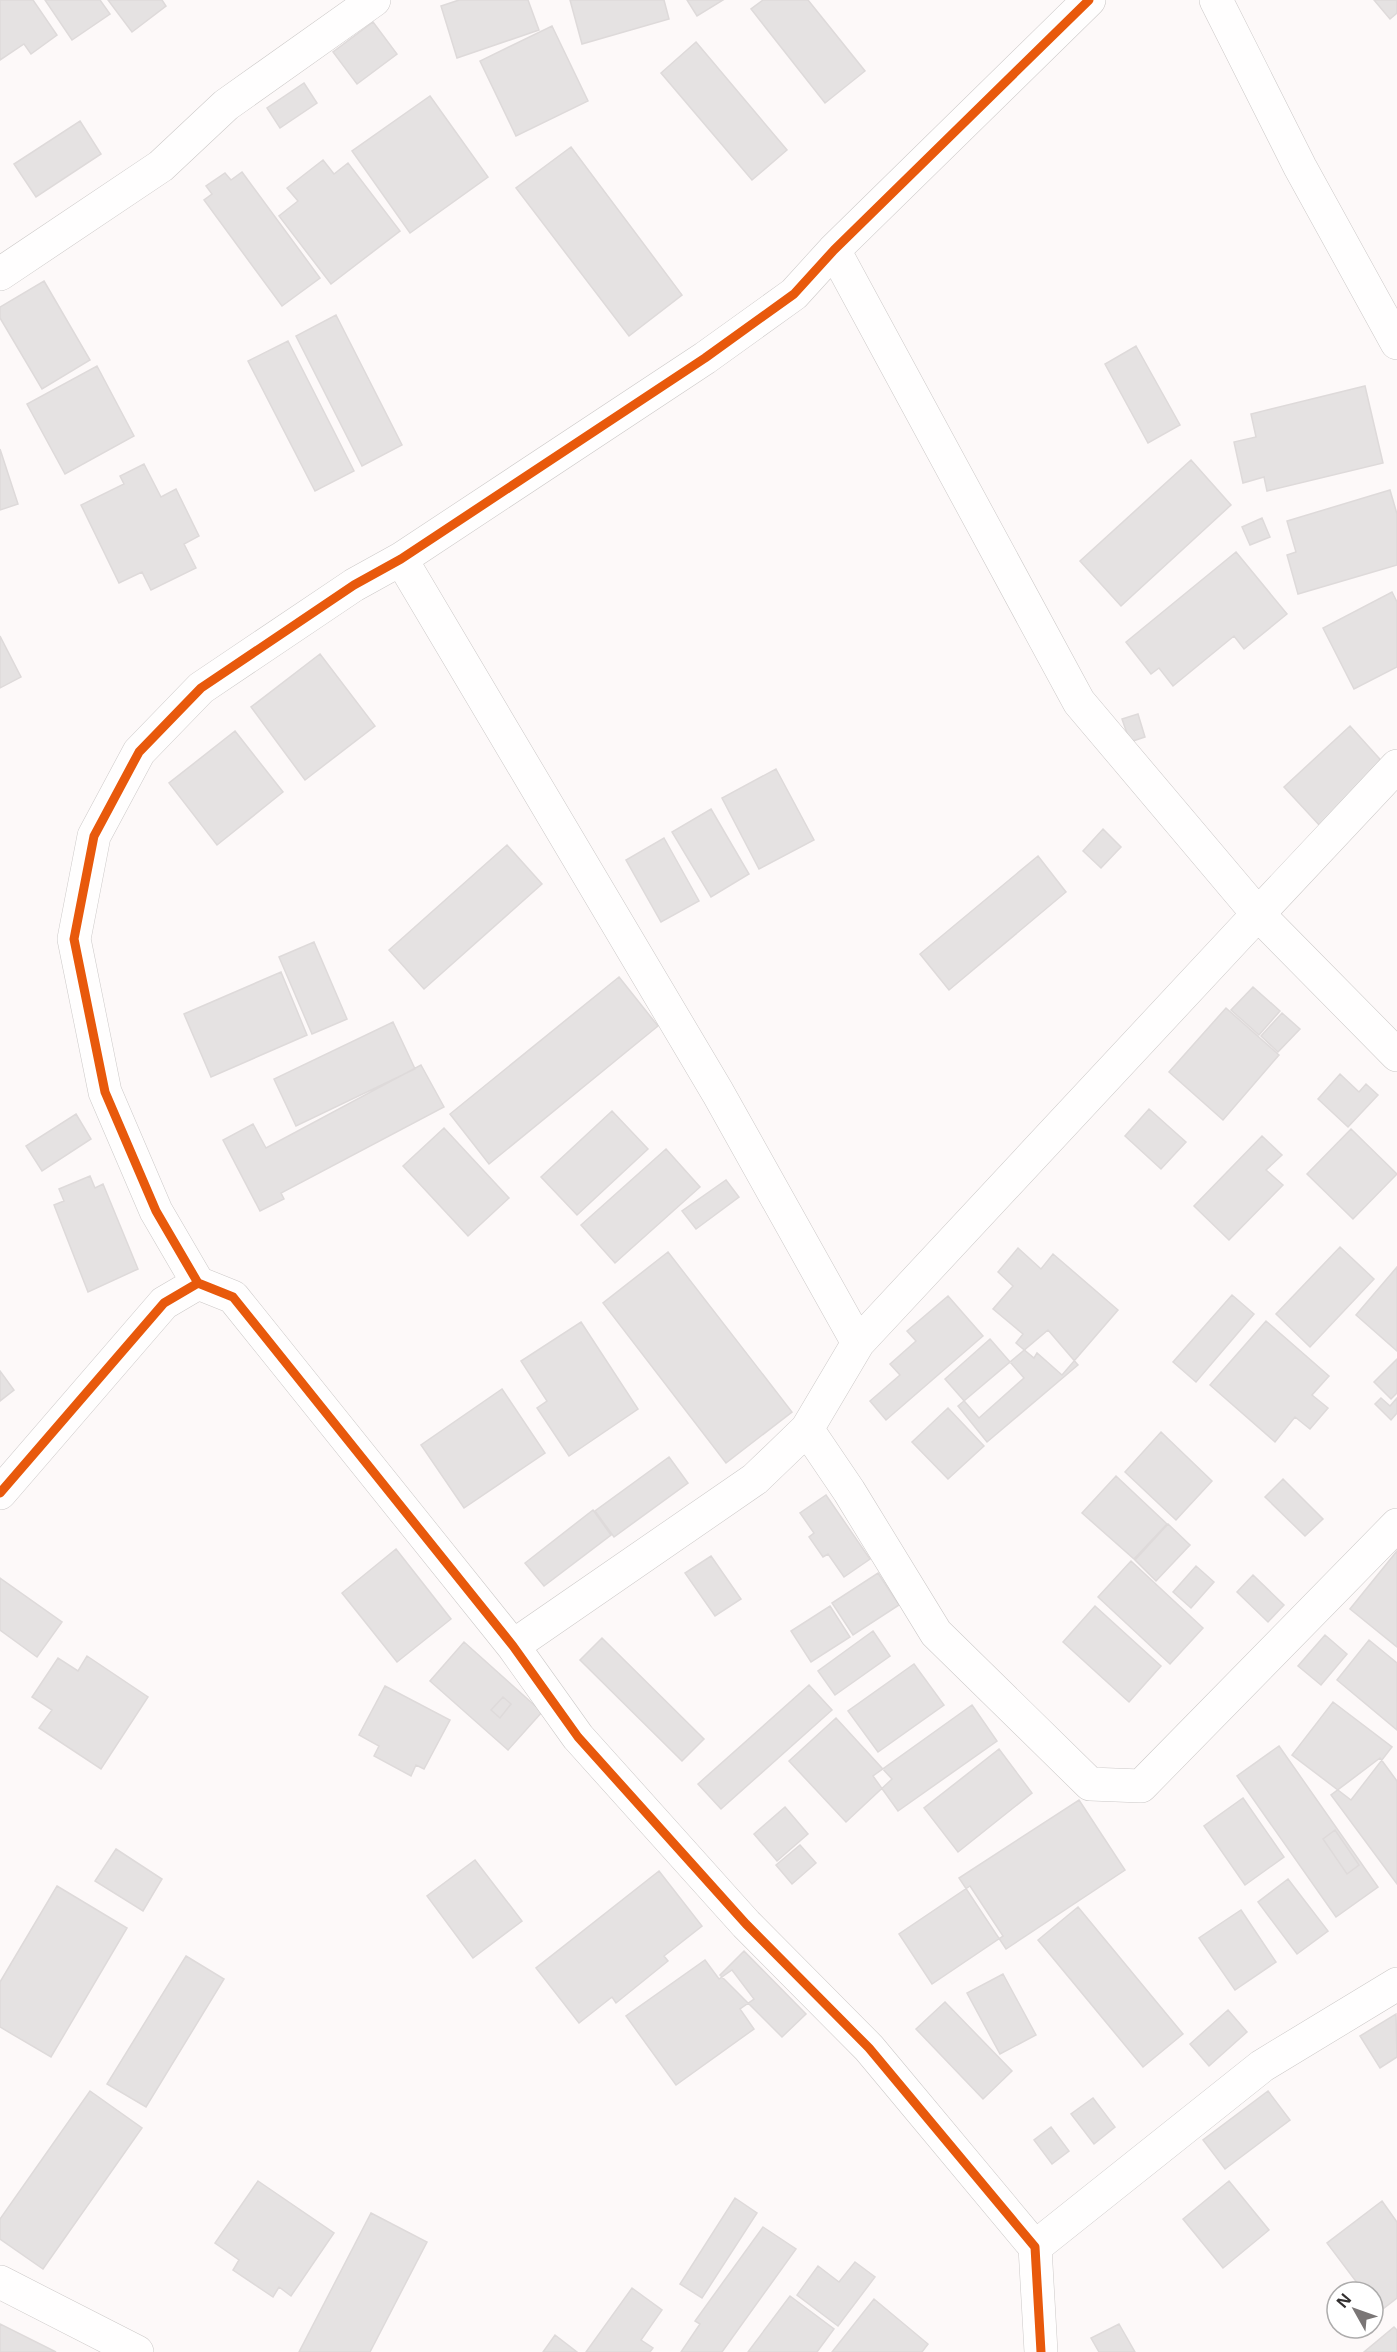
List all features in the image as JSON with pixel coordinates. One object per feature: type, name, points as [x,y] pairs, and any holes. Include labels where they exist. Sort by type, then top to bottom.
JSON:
[{"type":"street","points":[[0,274],[161,166],[226,105],[374,0]]},
{"type":"street","points":[[1041,2352],[1035,2247],[869,2048],[746,1924],[578,1737],[513,1646],[233,1297],[198,1283],[156,1211],[105,1092],[74,939],[94,836],[139,752],[201,688],[354,585],[401,559],[705,358],[794,294],[834,250],[1089,0]]},
{"type":"street","points":[[1216,0],[1300,167],[1397,343]]},
{"type":"street","points":[[834,250],[1079,702],[1258,914],[1397,1054]]},
{"type":"street","points":[[401,559],[718,1093],[858,1343]]},
{"type":"street","points":[[513,1646],[755,1479],[807,1429],[858,1343],[1397,765]]},
{"type":"street","points":[[0,1493],[165,1303],[198,1283]]},
{"type":"street","points":[[807,1429],[849,1491],[936,1633],[1090,1784],[1141,1785],[1397,1525]]},
{"type":"street","points":[[1035,2247],[1262,2066],[1397,1984]]},
{"type":"street","points":[[0,2282],[137,2352]]},
{"type":"building","points":[[0,0],[33,0],[57,35],[31,54],[24,44],[0,60]]},
{"type":"building","points":[[45,0],[100,0],[110,14],[72,40]]},
{"type":"building","points":[[108,0],[162,0],[166,6],[132,32]]},
{"type":"building","points":[[459,0],[528,0],[539,30],[457,58],[441,6]]},
{"type":"building","points":[[570,0],[664,0],[669,19],[582,44]]},
{"type":"building","points":[[687,0],[723,0],[697,16]]},
{"type":"building","points":[[763,0],[808,0],[865,71],[825,103],[751,9]]},
{"type":"building","points":[[1374,0],[1397,0],[1397,13],[1390,19]]},
{"type":"building","points":[[373,22],[397,54],[357,84],[333,52]]},
{"type":"building","points":[[552,26],[588,101],[516,136],[480,61]]},
{"type":"building","points":[[696,42],[787,150],[752,180],[661,73]]},
{"type":"building","points":[[304,83],[317,103],[280,128],[267,108]]},
{"type":"building","points":[[430,96],[488,177],[410,233],[352,151]]},
{"type":"building","points":[[80,121],[101,154],[36,197],[14,164]]},
{"type":"building","points":[[571,147],[682,295],[629,336],[516,188]]},
{"type":"building","points":[[323,160],[334,174],[348,163],[400,231],[331,284],[279,216],[298,201],[287,188]]},
{"type":"building","points":[[242,172],[320,278],[282,306],[204,200],[212,194],[206,186],[225,173],[231,180]]},
{"type":"building","points":[[44,281],[90,360],[42,389],[0,318],[0,307]]},
{"type":"building","points":[[336,315],[402,445],[362,466],[296,336]]},
{"type":"building","points":[[288,341],[354,471],[315,491],[248,361]]},
{"type":"building","points":[[1136,346],[1180,425],[1148,443],[1105,364]]},
{"type":"building","points":[[97,366],[134,436],[65,474],[27,404]]},
{"type":"building","points":[[1365,386],[1383,463],[1267,491],[1264,477],[1243,483],[1234,442],[1256,437],[1251,414]]},
{"type":"building","points":[[0,449],[18,504],[0,510]]},
{"type":"building","points":[[1191,460],[1231,505],[1121,606],[1080,561]]},
{"type":"building","points":[[144,464],[161,497],[176,489],[199,536],[184,544],[196,568],[151,590],[142,572],[119,583],[81,505],[124,484],[120,476]]},
{"type":"building","points":[[1390,490],[1397,514],[1397,565],[1298,594],[1287,555],[1296,552],[1287,521]]},
{"type":"building","points":[[1262,518],[1270,537],[1250,545],[1242,527]]},
{"type":"building","points":[[1236,552],[1287,614],[1244,649],[1234,636],[1173,686],[1159,668],[1151,674],[1126,642]]},
{"type":"building","points":[[1392,592],[1397,602],[1397,667],[1354,689],[1323,628]]},
{"type":"building","points":[[0,636],[21,677],[0,688]]},
{"type":"building","points":[[320,654],[375,726],[305,780],[251,707]]},
{"type":"building","points":[[1138,714],[1145,737],[1130,742],[1122,719]]},
{"type":"building","points":[[1350,726],[1387,767],[1321,827],[1284,787]]},
{"type":"building","points":[[235,731],[283,792],[217,845],[169,783]]},
{"type":"building","points":[[776,769],[814,840],[759,869],[722,798]]},
{"type":"building","points":[[711,809],[749,874],[711,897],[672,832]]},
{"type":"building","points":[[1103,829],[1121,847],[1101,868],[1083,851]]},
{"type":"building","points":[[664,838],[699,901],[661,922],[626,860]]},
{"type":"building","points":[[507,845],[542,884],[424,989],[389,950]]},
{"type":"building","points":[[1038,856],[1066,892],[949,990],[920,954]]},
{"type":"building","points":[[314,942],[347,1019],[312,1034],[279,957]]},
{"type":"building","points":[[281,972],[307,1035],[211,1077],[184,1014]]},
{"type":"building","points":[[619,977],[658,1026],[489,1164],[450,1114]]},
{"type":"building","points":[[1253,987],[1280,1011],[1259,1035],[1231,1010]]},
{"type":"building","points":[[1226,1008],[1279,1055],[1223,1120],[1169,1072]]},
{"type":"building","points":[[1282,1013],[1300,1029],[1278,1052],[1261,1036]]},
{"type":"building","points":[[393,1022],[415,1069],[296,1126],[274,1079]]},
{"type":"building","points":[[421,1065],[444,1107],[281,1193],[284,1199],[260,1211],[223,1140],[253,1124],[266,1148]]},
{"type":"building","points":[[1340,1074],[1359,1092],[1366,1084],[1378,1095],[1348,1127],[1318,1099]]},
{"type":"building","points":[[1149,1109],[1186,1142],[1161,1169],[1125,1136]]},
{"type":"building","points":[[612,1111],[648,1149],[577,1215],[541,1177]]},
{"type":"building","points":[[76,1114],[91,1139],[42,1171],[26,1146]]},
{"type":"building","points":[[444,1128],[509,1198],[468,1236],[403,1166]]},
{"type":"building","points":[[1351,1129],[1397,1174],[1353,1219],[1307,1174]]},
{"type":"building","points":[[1262,1136],[1282,1155],[1266,1170],[1283,1185],[1229,1240],[1194,1206]]},
{"type":"building","points":[[666,1149],[700,1187],[615,1263],[581,1225]]},
{"type":"building","points":[[90,1176],[95,1188],[103,1184],[138,1269],[88,1292],[54,1205],[64,1201],[59,1189]]},
{"type":"building","points":[[726,1180],[739,1197],[696,1229],[682,1211]]},
{"type":"building","points":[[1340,1247],[1374,1279],[1310,1347],[1276,1314]]},
{"type":"building","points":[[1018,1248],[1041,1269],[1053,1254],[1118,1310],[1062,1375],[1037,1353],[1034,1358],[1016,1343],[1023,1334],[993,1309],[1013,1286],[998,1272]]},
{"type":"building","points":[[668,1252],[792,1412],[726,1463],[603,1303]]},
{"type":"building","points":[[1397,1267],[1397,1351],[1356,1315]]},
{"type":"building","points":[[1232,1295],[1254,1314],[1196,1382],[1173,1362]]},
{"type":"building","points":[[948,1296],[983,1336],[886,1420],[870,1401],[900,1375],[890,1364],[916,1341],[907,1331]]},
{"type":"building","points":[[1266,1321],[1329,1376],[1312,1395],[1328,1408],[1310,1429],[1295,1417],[1275,1442],[1210,1385]]},
{"type":"building","points":[[581,1322],[638,1409],[569,1456],[537,1408],[547,1401],[521,1361]]},
{"type":"building","points":[[1048,1330],[1078,1365],[987,1442],[958,1406]]},
{"type":"building","points":[[990,1339],[1024,1378],[979,1418],[945,1379]]},
{"type":"building","points":[[1397,1359],[1397,1393],[1391,1399],[1374,1382]]},
{"type":"building","points":[[0,1371],[14,1390],[0,1401]]},
{"type":"building","points":[[502,1389],[545,1453],[464,1508],[421,1445]]},
{"type":"building","points":[[1381,1398],[1390,1406],[1397,1398],[1397,1413],[1391,1420],[1375,1404]]},
{"type":"building","points":[[948,1408],[984,1446],[948,1479],[912,1442]]},
{"type":"building","points":[[1161,1432],[1212,1481],[1176,1520],[1125,1472]]},
{"type":"building","points":[[669,1457],[688,1483],[614,1537],[595,1511]]},
{"type":"building","points":[[1116,1476],[1167,1524],[1134,1559],[1082,1513]]},
{"type":"building","points":[[1283,1479],[1323,1519],[1305,1536],[1265,1497]]},
{"type":"building","points":[[826,1495],[870,1559],[844,1577],[828,1554],[823,1557],[809,1537],[814,1533],[800,1513]]},
{"type":"building","points":[[593,1510],[611,1535],[544,1586],[525,1563]]},
{"type":"building","points":[[1168,1524],[1190,1545],[1156,1581],[1135,1560]]},
{"type":"building","points":[[396,1549],[451,1619],[397,1662],[342,1593]]},
{"type":"building","points":[[1397,1551],[1397,1647],[1350,1609]]},
{"type":"building","points":[[711,1556],[741,1599],[715,1616],[685,1573]]},
{"type":"building","points":[[1131,1561],[1203,1628],[1170,1664],[1098,1597]]},
{"type":"building","points":[[1196,1566],[1214,1582],[1191,1608],[1173,1592]]},
{"type":"building","points":[[878,1573],[899,1605],[853,1635],[832,1603]]},
{"type":"building","points":[[1253,1575],[1284,1605],[1268,1622],[1237,1592]]},
{"type":"building","points":[[0,1578],[62,1622],[37,1657],[0,1630]]},
{"type":"building","points":[[830,1606],[850,1637],[811,1662],[791,1631]]},
{"type":"building","points":[[1095,1606],[1161,1666],[1129,1702],[1063,1642]]},
{"type":"building","points":[[873,1631],[890,1656],[835,1695],[818,1671]]},
{"type":"building","points":[[1325,1635],[1347,1654],[1321,1685],[1298,1666]]},
{"type":"building","points":[[602,1638],[704,1739],[682,1761],[580,1660]]},
{"type":"building","points":[[1369,1640],[1397,1663],[1397,1730],[1337,1680]]},
{"type":"building","points":[[464,1642],[542,1712],[508,1750],[430,1681]],"holes":[[[503,1697],[511,1704],[500,1718],[491,1710]]]},
{"type":"building","points":[[87,1656],[148,1697],[101,1769],[39,1728],[52,1710],[32,1697],[58,1658],[78,1671]]},
{"type":"building","points":[[914,1664],[944,1705],[878,1752],[848,1711]]},
{"type":"building","points":[[809,1685],[832,1710],[721,1809],[698,1784]]},
{"type":"building","points":[[385,1686],[450,1720],[424,1769],[416,1765],[411,1776],[374,1756],[379,1746],[359,1735]]},
{"type":"building","points":[[503,1697],[511,1704],[500,1718],[491,1710]]},
{"type":"building","points":[[1333,1702],[1392,1747],[1351,1800],[1292,1755]]},
{"type":"building","points":[[972,1705],[997,1741],[898,1811],[873,1776]]},
{"type":"building","points":[[836,1718],[892,1779],[846,1822],[789,1761]]},
{"type":"building","points":[[1279,1746],[1378,1887],[1336,1917],[1237,1776]],"holes":[[[1335,1830],[1359,1865],[1347,1874],[1323,1839]]]},
{"type":"building","points":[[999,1749],[1032,1793],[958,1852],[924,1808]]},
{"type":"building","points":[[1380,1758],[1397,1781],[1397,1884],[1331,1795]]},
{"type":"building","points":[[1243,1798],[1284,1857],[1245,1885],[1204,1826]]},
{"type":"building","points":[[1079,1800],[1125,1870],[1006,1949],[959,1878]]},
{"type":"building","points":[[785,1807],[808,1834],[777,1861],[754,1834]]},
{"type":"building","points":[[1335,1830],[1359,1865],[1347,1874],[1323,1839]]},
{"type":"building","points":[[800,1845],[816,1863],[792,1884],[776,1865]]},
{"type":"building","points":[[116,1849],[162,1879],[143,1911],[95,1881]]},
{"type":"building","points":[[475,1860],[522,1921],[473,1958],[427,1896]]},
{"type":"building","points":[[659,1871],[702,1926],[664,1956],[668,1961],[616,2003],[612,1997],[579,2023],[536,1968]]},
{"type":"building","points":[[1288,1879],[1328,1931],[1297,1954],[1258,1902]]},
{"type":"building","points":[[57,1886],[127,1928],[51,2057],[0,2027],[0,1982]]},
{"type":"building","points":[[970,1886],[1003,1936],[932,1984],[899,1934]]},
{"type":"building","points":[[1078,1907],[1183,2034],[1143,2067],[1038,1940]]},
{"type":"building","points":[[1241,1910],[1276,1962],[1235,1990],[1199,1938]]},
{"type":"building","points":[[744,1951],[806,2014],[782,2037],[720,1975]]},
{"type":"building","points":[[186,1956],[224,1979],[146,2107],[107,2084]]},
{"type":"building","points":[[705,1960],[719,1979],[732,1970],[754,1999],[740,2009],[754,2029],[676,2085],[626,2016]]},
{"type":"building","points":[[1003,1974],[1036,2035],[1000,2054],[967,1993]]},
{"type":"building","points":[[945,2002],[1012,2071],[983,2099],[916,2029]]},
{"type":"building","points":[[1228,2010],[1247,2032],[1209,2066],[1190,2044]]},
{"type":"building","points":[[1396,2014],[1397,2057],[1380,2068],[1360,2036]]},
{"type":"building","points":[[90,2091],[142,2128],[43,2269],[0,2239],[0,2219]]},
{"type":"building","points":[[1268,2091],[1290,2120],[1225,2169],[1203,2140]]},
{"type":"building","points":[[1093,2098],[1115,2127],[1094,2144],[1071,2114]]},
{"type":"building","points":[[1051,2127],[1069,2151],[1052,2164],[1034,2140]]},
{"type":"building","points":[[258,2181],[334,2233],[291,2296],[279,2287],[273,2297],[233,2270],[239,2260],[215,2243]]},
{"type":"building","points":[[1229,2181],[1269,2230],[1223,2268],[1183,2219]]},
{"type":"building","points":[[735,2198],[757,2213],[702,2298],[680,2284]]},
{"type":"building","points":[[1382,2201],[1397,2222],[1397,2298],[1385,2307],[1385,2280],[1355,2280],[1327,2243]]},
{"type":"building","points":[[371,2213],[427,2242],[370,2352],[299,2352]]},
{"type":"building","points":[[763,2227],[796,2249],[722,2352],[681,2352],[700,2324],[695,2321]]},
{"type":"building","points":[[855,2262],[875,2277],[838,2326],[797,2295],[818,2266],[839,2282]]},
{"type":"building","points":[[632,2288],[662,2310],[641,2340],[653,2348],[650,2352],[586,2352]]},
{"type":"building","points":[[790,2296],[834,2329],[817,2352],[748,2352]]},
{"type":"building","points":[[874,2299],[928,2344],[922,2352],[832,2352]]},
{"type":"building","points":[[0,2324],[56,2352],[0,2352]]},
{"type":"building","points":[[1119,2324],[1135,2352],[1099,2352],[1091,2338]]},
{"type":"building","points":[[1394,2327],[1397,2330],[1397,2352],[1364,2352],[1378,2340],[1385,2340],[1385,2334]]},
{"type":"building","points":[[555,2335],[577,2352],[543,2352]]},
{"type":"cycle path","points":[[198,1283],[156,1211],[105,1092],[74,939],[94,836],[139,752],[201,688],[354,585],[401,559],[705,358],[794,294],[834,250],[1089,0]]},
{"type":"cycle path","points":[[0,1493],[164,1303],[198,1283],[233,1297],[513,1646],[578,1737],[746,1924],[869,2048],[1035,2247],[1041,2352]]}]
